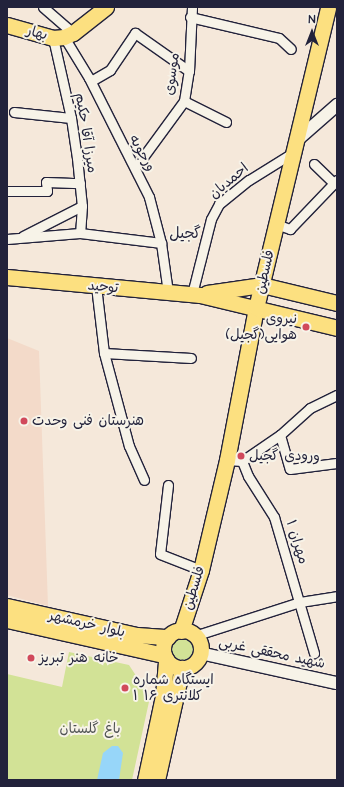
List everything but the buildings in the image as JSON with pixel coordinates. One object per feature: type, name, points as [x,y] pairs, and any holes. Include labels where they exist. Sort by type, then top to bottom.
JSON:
[{"type":"main road","points":[[63,36],[106,7]]},
{"type":"main road","name":"فلسطین","points":[[183,634],[234,461],[276,224],[328,7]]},
{"type":"main road","name":"بهار","points":[[7,25],[63,36]]},
{"type":"main road","name":"توحید","points":[[7,276],[96,286],[196,294]]},
{"type":"main road","points":[[196,294],[266,286],[337,304]]},
{"type":"main road","points":[[196,294],[337,328]]},
{"type":"main road","name":"فلسطین","points":[[183,634],[200,570],[234,461]]},
{"type":"main road","name":"بلوار خرمشهر","points":[[7,606],[25,617],[165,657]]},
{"type":"main road","name":"بلوار خرمشهر","points":[[7,620],[25,617],[137,635],[183,634]]},
{"type":"main road","points":[[145,780],[163,696],[165,657],[163,645],[183,634],[199,644],[200,653],[192,665],[182,668],[173,666],[165,657]]},
{"type":"main road","points":[[157,780],[182,668]]},
{"type":"street","name":"ورجویه","points":[[43,7],[63,36],[91,82],[149,197],[161,243],[168,292]]},
{"type":"street","name":"موسوی","points":[[135,168],[184,101],[189,71],[190,17],[192,7]]},
{"type":"street","points":[[190,17],[279,38],[291,49]]},
{"type":"street","points":[[91,82],[110,70],[135,33],[189,71]]},
{"type":"street","name":"میرزا آقا حکیم","points":[[63,36],[82,206],[80,233]]},
{"type":"street","points":[[184,101],[226,122]]},
{"type":"street","points":[[295,146],[337,105]]},
{"type":"street","points":[[14,112],[71,118]]},
{"type":"street","name":"احمدیان","points":[[196,294],[211,219],[219,204],[295,146]]},
{"type":"street","points":[[276,224],[290,229],[336,182],[314,164]]},
{"type":"street","points":[[7,191],[47,191],[46,182],[80,183]]},
{"type":"street","points":[[19,238],[82,206]]},
{"type":"street","points":[[7,239],[80,233],[161,243]]},
{"type":"street","points":[[96,286],[104,353],[129,446],[144,480]]},
{"type":"street","points":[[104,353],[191,358]]},
{"type":"street","points":[[234,461],[280,435],[310,408],[337,395]]},
{"type":"street","points":[[280,435],[290,469],[337,463]]},
{"type":"street","name":"مهران ۱","points":[[234,461],[248,476],[274,517],[314,652]]},
{"type":"street","points":[[168,485],[160,554],[200,570]]},
{"type":"street","points":[[183,634],[300,602],[337,596]]},
{"type":"street","name":"شهید محققی غربی","points":[[200,653],[337,683]]},
{"type":"shaded area","name":"هنرستان فنی وحدت","points":[[7,338],[39,351],[48,606],[7,595]]},
{"type":"green space","points":[[182,638],[190,641],[193,649],[190,657],[182,660],[174,657],[171,649],[174,641]]},
{"type":"green space","name":"باغ گلستان","points":[[69,652],[129,665],[150,697],[132,780],[7,780],[7,674],[62,687]]},
{"type":"water","points":[[112,746],[118,746],[123,753],[119,780],[97,780],[103,753]]},
{"type":"place","name":"نیروی هوایی(گجیل)","points":[[306,327]]},
{"type":"place","name":"هنرستان فنی وحدت","points":[[24,421]]},
{"type":"place","name":"ورودی گجیل","points":[[241,456]]},
{"type":"place","name":"خانه هنر تبریز","points":[[31,658]]},
{"type":"place","name":"ایستگاه شماره ۱ کلانتری ۱۶","points":[[125,688]]},
{"type":"district","name":"گجیل","points":[[185,234]]}]
